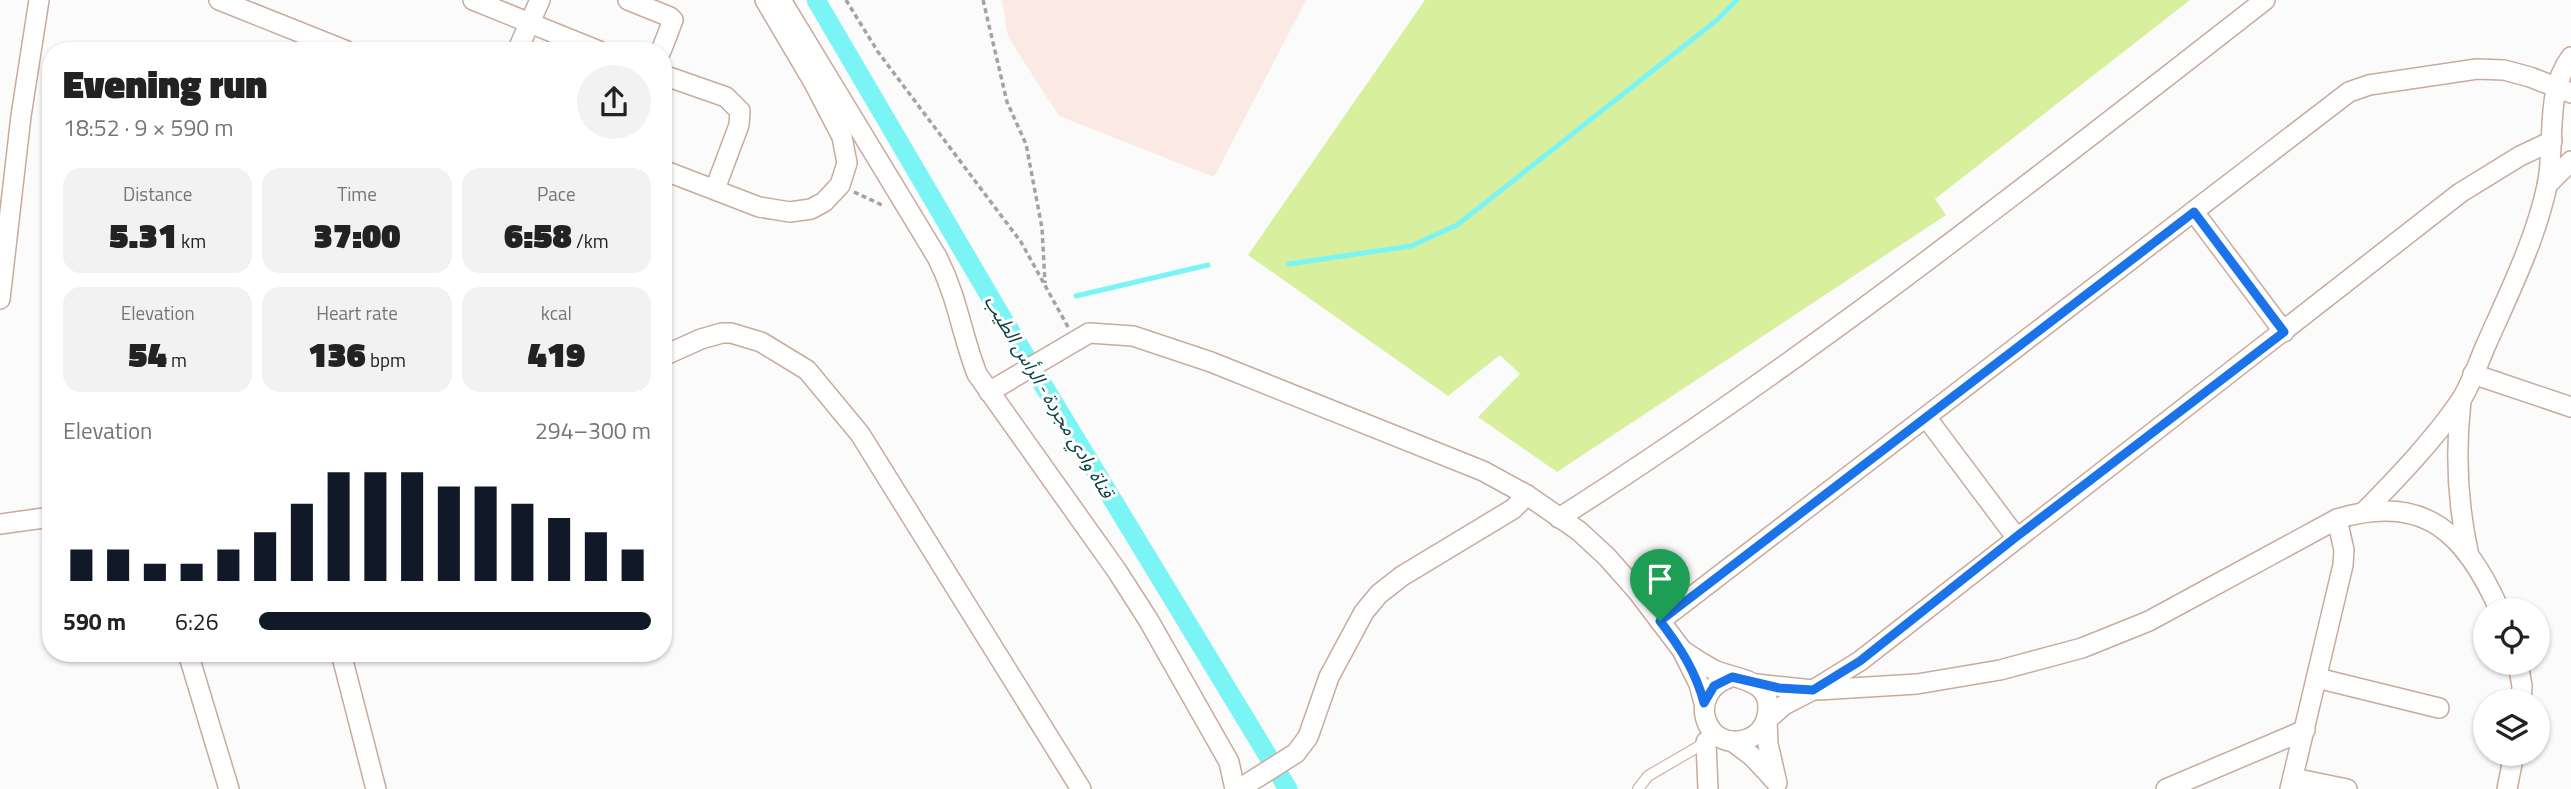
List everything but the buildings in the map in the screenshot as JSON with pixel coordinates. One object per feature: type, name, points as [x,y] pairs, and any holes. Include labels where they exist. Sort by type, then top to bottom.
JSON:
[{"type":"street","points":[[0,299],[21,116],[39,0]]},
{"type":"street","points":[[219,0],[247,5],[327,42]]},
{"type":"street","points":[[521,42],[540,0]]},
{"type":"street","points":[[628,0],[673,20],[665,42]]},
{"type":"street","points":[[672,173],[759,207],[790,212],[811,209],[824,202],[840,185],[847,163],[842,137],[765,0]]},
{"type":"street","points":[[781,0],[947,276],[962,317],[969,354],[977,374],[995,388],[1149,621],[1242,787],[1296,753],[1308,737],[1329,677],[1364,612],[1379,594],[1402,576],[1513,509],[1527,495]]},
{"type":"street","points":[[1559,517],[1660,454],[1967,232],[2265,0]]},
{"type":"street","points":[[477,1],[576,42]]},
{"type":"street","points":[[2365,511],[2414,459],[2461,400],[2473,374],[2520,268],[2535,227],[2547,185],[2563,90],[2564,67],[2571,57]]},
{"type":"street","points":[[1660,621],[2349,92],[2368,85],[2477,69],[2504,70],[2530,76],[2563,90]]},
{"type":"street","points":[[672,78],[726,97],[740,111],[739,125],[715,190]]},
{"type":"street","points":[[0,119],[21,116]]},
{"type":"street","points":[[1718,739],[1753,737],[1784,705],[1860,661],[2460,193],[2510,161],[2553,141]]},
{"type":"street","points":[[2547,185],[2571,161]]},
{"type":"street","points":[[2194,212],[2284,332]]},
{"type":"street","points":[[672,352],[722,333],[731,333],[761,342],[807,370],[860,434],[1081,789]]},
{"type":"street","points":[[995,388],[1089,333],[1133,336],[1210,362],[1483,471],[1527,495],[1559,517],[1607,557],[1682,650],[1699,684],[1707,723],[1718,739],[1753,757],[1779,786]]},
{"type":"street","points":[[2473,374],[2571,407]]},
{"type":"street","points":[[2461,400],[2456,476],[2460,513],[2468,551],[2493,598]]},
{"type":"street","points":[[1926,417],[2016,537]]},
{"type":"street","points":[[1682,650],[1712,669],[1756,684],[1813,690],[1917,684],[2000,670],[2082,648],[2149,621],[2337,519],[2365,511],[2395,511],[2423,517],[2448,531],[2468,551]]},
{"type":"street","points":[[0,524],[42,518]]},
{"type":"street","points":[[2337,519],[2343,542],[2343,565],[2292,784],[2347,789]]},
{"type":"street","points":[[191,662],[229,789]]},
{"type":"street","points":[[343,662],[376,789]]},
{"type":"street","points":[[1704,703],[1714,686],[1732,677]]},
{"type":"street","points":[[2317,678],[2439,708]]},
{"type":"street","points":[[1756,684],[1767,698],[1768,744],[1779,786]]},
{"type":"street","points":[[2166,789],[2305,730]]},
{"type":"street","points":[[1708,789],[1718,739]]},
{"type":"street","points":[[2507,789],[2512,766]]},
{"type":"lane","points":[[1638,789],[1648,776],[1718,739]]},
{"type":"path","points":[[846,0],[878,52],[1021,242],[1076,341]]},
{"type":"path","points":[[983,0],[1007,102],[1026,145],[1042,228],[1045,286]]},
{"type":"path","points":[[840,185],[913,218]]},
{"type":"shaded area","points":[[1002,0],[1306,0],[1214,177],[1059,116],[1008,37]]},
{"type":"green space","points":[[1425,0],[2190,0],[1935,199],[1946,215],[1557,472],[1478,417],[1520,374],[1500,355],[1448,396],[1248,255]]},
{"type":"waterway","name":"قناة وادي مجردة - الرأس الطيب","points":[[816,0],[1003,319],[1288,789]]},
{"type":"waterway","points":[[1289,264],[1411,246],[1457,225],[1717,20],[1737,0]]},
{"type":"waterway","points":[[1076,296],[1208,265]]},
{"type":"route","points":[[2194,212],[2284,332],[2016,537],[1860,661],[1813,690],[1779,688],[1732,677],[1714,686],[1704,703],[1699,684],[1682,650],[1660,621],[2194,212]]}]
